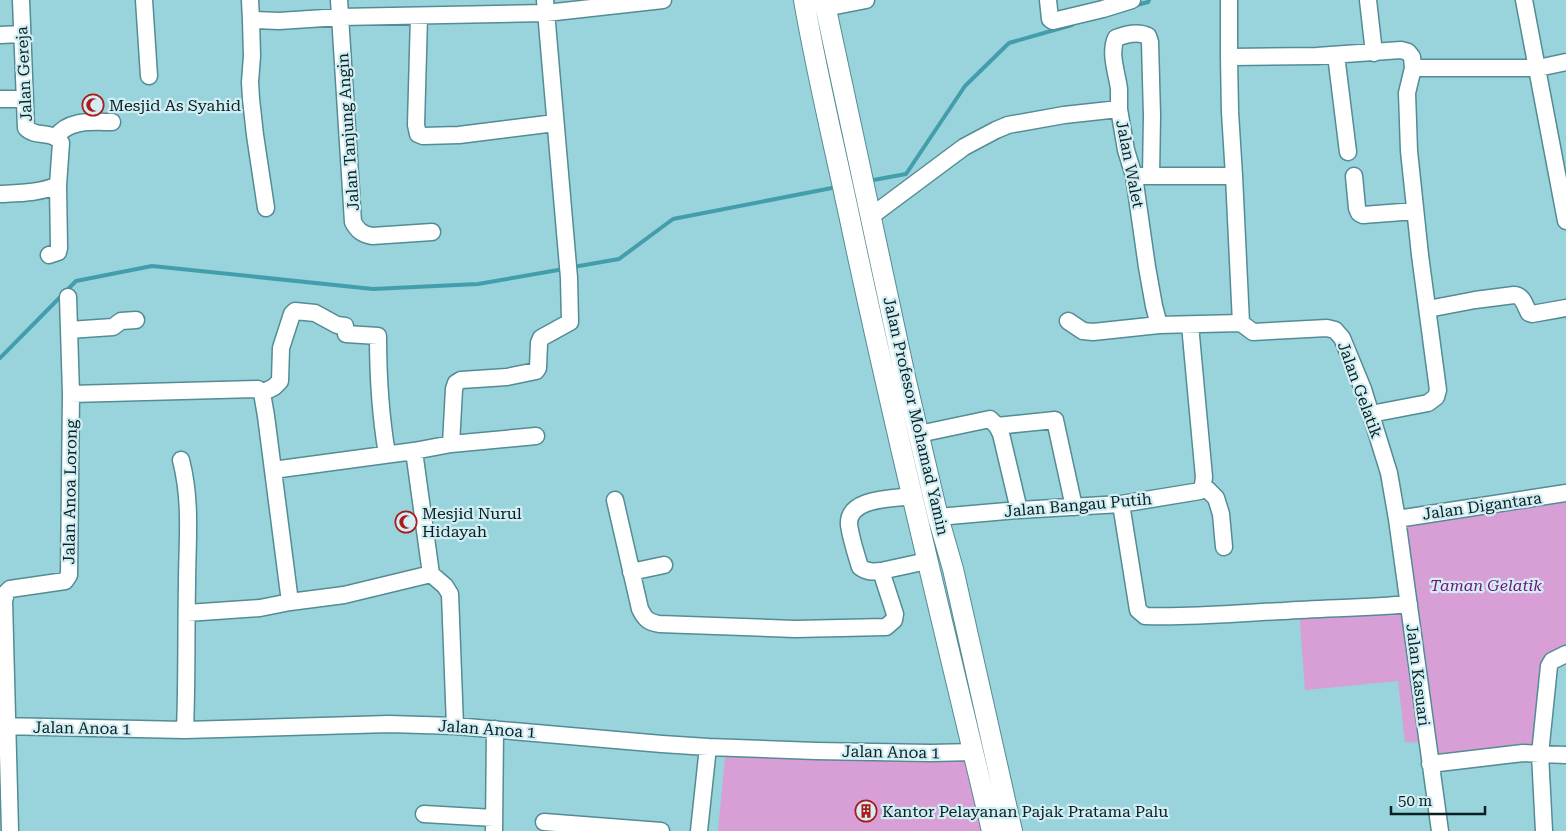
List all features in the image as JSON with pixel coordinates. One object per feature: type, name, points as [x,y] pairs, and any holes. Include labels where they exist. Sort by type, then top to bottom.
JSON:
[{"type":"main road","name":"Jalan Profesor Mohamad Yamin","points":[[804,0],[862,276],[927,561],[992,831]]},
{"type":"main road","name":"Jalan Profesor Mohamad Yamin","points":[[826,10],[906,381],[938,516],[953,569],[1012,831]]},
{"type":"main road","points":[[808,24],[826,10]]},
{"type":"street","name":"Jalan Gereja","points":[[21,0],[26,128],[29,132],[56,137]]},
{"type":"street","points":[[144,0],[149,76]]},
{"type":"street","points":[[250,0],[251,99],[266,208]]},
{"type":"street","name":"Jalan Tanjung Angin","points":[[339,0],[353,222],[357,230],[372,236],[432,232]]},
{"type":"street","points":[[251,20],[279,21],[340,17],[419,16],[663,0]]},
{"type":"street","points":[[826,10],[866,0]]},
{"type":"street","points":[[1048,0],[1049,15],[1053,21],[1132,0]]},
{"type":"street","points":[[1068,321],[1083,331],[1093,332],[1159,326],[1241,322],[1230,112],[1229,0]]},
{"type":"street","points":[[1368,0],[1374,53]]},
{"type":"street","points":[[1524,0],[1566,222]]},
{"type":"street","points":[[451,444],[454,389],[456,383],[461,380],[507,377],[536,371],[538,368],[539,341],[544,336],[570,322],[569,278],[545,7]]},
{"type":"street","points":[[419,16],[416,125],[418,134],[423,136],[459,135],[555,123]]},
{"type":"street","points":[[0,35],[22,34]]},
{"type":"street","points":[[1119,109],[1114,64],[1114,43],[1116,38],[1125,34],[1144,34],[1148,36],[1150,42],[1151,176]]},
{"type":"street","points":[[1229,57],[1336,55],[1401,50],[1408,52],[1412,57],[1413,68],[1407,93],[1409,151],[1420,255],[1438,390],[1436,397],[1428,403],[1371,414]]},
{"type":"street","points":[[1336,55],[1348,152]]},
{"type":"street","points":[[1413,68],[1538,68],[1566,62]]},
{"type":"street","points":[[0,99],[24,99]]},
{"type":"street","name":"Jalan Walet","points":[[869,212],[964,147],[996,130],[1064,115],[1119,109],[1126,150],[1134,176],[1150,286],[1159,326]]},
{"type":"street","points":[[49,255],[58,252],[60,248],[58,184],[61,144],[56,137],[61,130],[68,126],[90,122],[112,122]]},
{"type":"street","points":[[1134,176],[1234,176]]},
{"type":"street","points":[[1354,176],[1359,213],[1363,215],[1415,212]]},
{"type":"street","points":[[0,194],[38,191],[58,184]]},
{"type":"street","points":[[1428,309],[1514,295],[1521,297],[1529,314],[1566,308]]},
{"type":"street","name":"Jalan Anoa Lorong","points":[[3,726],[4,600],[6,593],[10,589],[20,586],[65,581],[69,575],[71,394],[68,297]]},
{"type":"street","points":[[262,393],[274,387],[280,381],[282,348],[292,314],[295,311],[315,313],[337,325],[345,326],[346,334],[378,336],[378,385],[387,454]]},
{"type":"street","points":[[69,330],[114,327],[121,321],[136,320]]},
{"type":"street","name":"Jalan Gelatik","points":[[1241,322],[1253,332],[1326,328],[1335,330],[1342,338],[1371,414],[1389,473],[1397,519]]},
{"type":"street","points":[[1190,325],[1204,477],[1203,485],[1216,498],[1221,514],[1224,547]]},
{"type":"street","points":[[71,394],[258,389],[262,393],[290,602]]},
{"type":"street","points":[[919,434],[990,419],[997,426],[1001,434],[1019,510]]},
{"type":"street","points":[[997,426],[1055,420],[1074,507]]},
{"type":"street","points":[[273,470],[414,451],[451,444],[536,436]]},
{"type":"street","points":[[414,451],[431,574],[445,586],[450,594],[455,726]]},
{"type":"street","points":[[181,460],[189,511],[186,612],[186,730]]},
{"type":"street","name":"Jalan Bangau Putih","points":[[938,516],[1121,504],[1192,493],[1200,491],[1203,485]]},
{"type":"street","name":"Jalan Digantara","points":[[1397,519],[1566,493]]},
{"type":"street","points":[[913,496],[864,503],[853,511],[849,524],[860,567],[865,571],[882,571],[927,561]]},
{"type":"street","points":[[615,500],[640,609],[644,618],[649,622],[659,624],[795,629],[886,627],[894,620],[894,609],[882,571]]},
{"type":"street","points":[[1121,504],[1138,610],[1145,616],[1186,616],[1409,604]]},
{"type":"street","name":"Jalan Kasuari","points":[[1397,519],[1440,831]]},
{"type":"street","points":[[631,572],[664,565]]},
{"type":"street","points":[[186,612],[260,608],[344,595],[431,574]]},
{"type":"street","points":[[1544,831],[1540,754],[1548,666],[1552,661],[1566,654]]},
{"type":"street","name":"Jalan Anoa 1","points":[[3,726],[186,730],[389,724],[455,726],[708,747],[816,751],[974,752]]},
{"type":"street","points":[[3,726],[10,831]]},
{"type":"street","points":[[424,814],[494,825],[495,729]]},
{"type":"street","points":[[700,831],[708,747]]},
{"type":"street","points":[[1430,764],[1523,754],[1566,755]]},
{"type":"street","points":[[544,822],[661,831]]},
{"type":"green space","name":"Taman Gelatik","points":[[1566,493],[1566,652],[1546,664],[1537,747],[1431,763],[1428,743],[1405,742],[1398,681],[1305,690],[1299,610],[1408,605],[1395,516]]},
{"type":"green space","points":[[726,747],[995,758],[1013,831],[718,831]]},
{"type":"waterway","points":[[1133,6],[1148,2],[1149,0]]},
{"type":"waterway","points":[[868,181],[906,174],[965,86],[1009,43],[1072,25]]},
{"type":"waterway","points":[[573,267],[619,259],[673,219],[837,187]]},
{"type":"waterway","points":[[0,358],[76,281],[152,266],[373,289],[478,284],[564,269]]},
{"type":"place","name":"Mesjid As Syahid","points":[[93,105]]},
{"type":"place","name":"Mesjid Nurul Hidayah","points":[[406,522]]},
{"type":"place","name":"Kantor Pelayanan Pajak Pratama Palu","points":[[866,811]]}]
